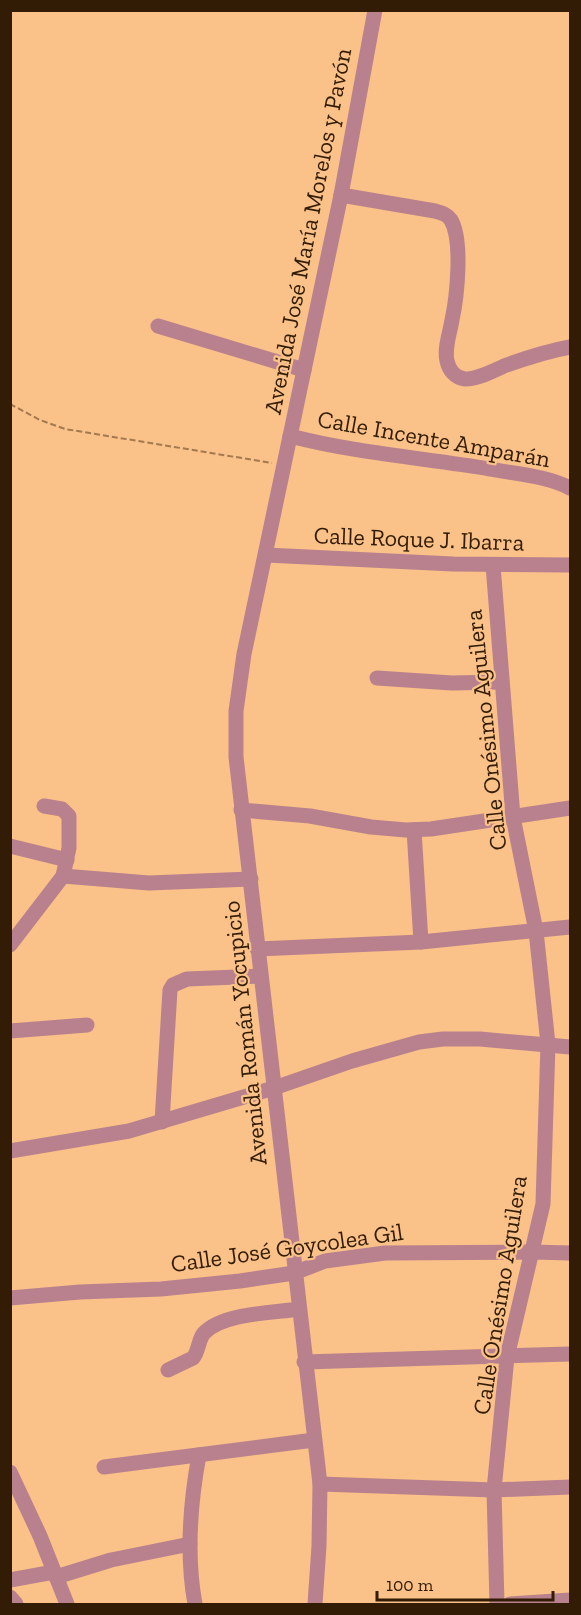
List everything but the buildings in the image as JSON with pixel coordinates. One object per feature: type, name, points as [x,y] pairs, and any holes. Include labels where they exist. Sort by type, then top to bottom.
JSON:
[{"type":"street","name":"Avenida José María Morelos y Pavón","points":[[284,463],[341,195],[375,10]]},
{"type":"street","points":[[341,195],[445,214],[450,219],[454,228],[458,268],[456,299],[446,350],[451,372],[458,377],[472,378],[531,356],[570,347]]},
{"type":"street","points":[[158,326],[304,370]]},
{"type":"street","name":"Calle Incente Amparán","points":[[290,439],[530,476],[570,488]]},
{"type":"street","name":"Avenida Román Yocupicio","points":[[284,463],[244,654],[235,734],[241,810],[251,879],[304,1362],[320,1484],[315,1605]]},
{"type":"street","name":"Calle Roque J. Ibarra","points":[[266,555],[493,565],[570,565]]},
{"type":"street","name":"Calle Onésimo Aguilera","points":[[493,565],[513,817],[536,931],[548,1044],[543,1204],[507,1358],[494,1490],[497,1605]]},
{"type":"street","points":[[376,678],[453,683],[501,682]]},
{"type":"street","points":[[10,945],[63,876],[68,854],[68,813],[62,809],[44,806]]},
{"type":"street","points":[[241,810],[310,816],[371,827],[414,830],[570,808]]},
{"type":"street","points":[[414,830],[421,942]]},
{"type":"street","points":[[10,846],[68,854],[85,878]]},
{"type":"street","points":[[63,876],[148,883],[251,879]]},
{"type":"street","points":[[257,949],[421,942],[570,927]]},
{"type":"street","points":[[162,1122],[170,990],[173,985],[187,979],[260,976]]},
{"type":"street","points":[[10,1031],[87,1024]]},
{"type":"street","points":[[10,1152],[101,1138],[162,1122],[418,1042],[480,1039],[570,1047]]},
{"type":"street","name":"Calle José Goycolea Gil","points":[[10,1298],[80,1292],[161,1289],[240,1281],[294,1273],[325,1262],[385,1253],[570,1253]]},
{"type":"street","points":[[168,1370],[193,1358],[204,1334],[222,1322],[299,1309]]},
{"type":"street","points":[[304,1362],[507,1358],[570,1354]]},
{"type":"street","points":[[105,1467],[314,1440]]},
{"type":"street","points":[[195,1605],[190,1544],[192,1499],[199,1455]]},
{"type":"street","points":[[10,1472],[40,1536],[67,1605]]},
{"type":"street","points":[[320,1484],[494,1490],[570,1486]]},
{"type":"street","points":[[10,1580],[55,1574],[190,1544]]},
{"type":"street","points":[[10,1597],[16,1605]]},
{"type":"street","points":[[510,1605],[570,1600]]},
{"type":"path","points":[[10,404],[40,420],[65,429],[284,463]]}]
